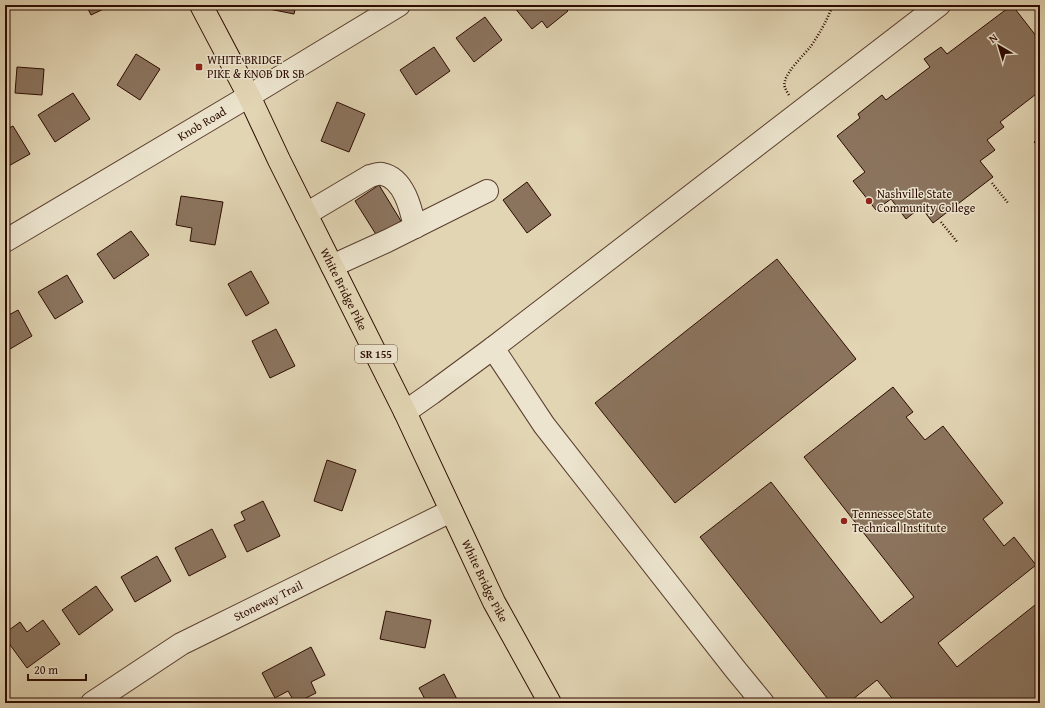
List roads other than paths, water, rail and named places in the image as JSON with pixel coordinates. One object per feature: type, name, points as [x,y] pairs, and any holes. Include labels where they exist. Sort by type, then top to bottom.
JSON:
[{"type":"main road","name":"White Bridge Pike","points":[[201,5],[249,96],[404,412],[494,602],[550,703]]},
{"type":"street","name":"Knob Road","points":[[5,241],[399,5]]},
{"type":"street","points":[[404,412],[493,348],[939,5]]},
{"type":"street","points":[[306,214],[370,176],[381,174],[393,178],[403,191],[410,207],[415,227]]},
{"type":"street","points":[[332,266],[487,191]]},
{"type":"street","points":[[493,348],[544,425],[762,703]]},
{"type":"street","name":"Stoneway Trail","points":[[98,702],[181,644],[451,511]]},
{"type":"place","name":"WHITE BRIDGE PIKE & KNOB DR SB","points":[[199,67]]},
{"type":"place","name":"Nashville State Community College","points":[[869,201]]},
{"type":"place","name":"Tennessee State Technical Institute","points":[[844,521]]}]
